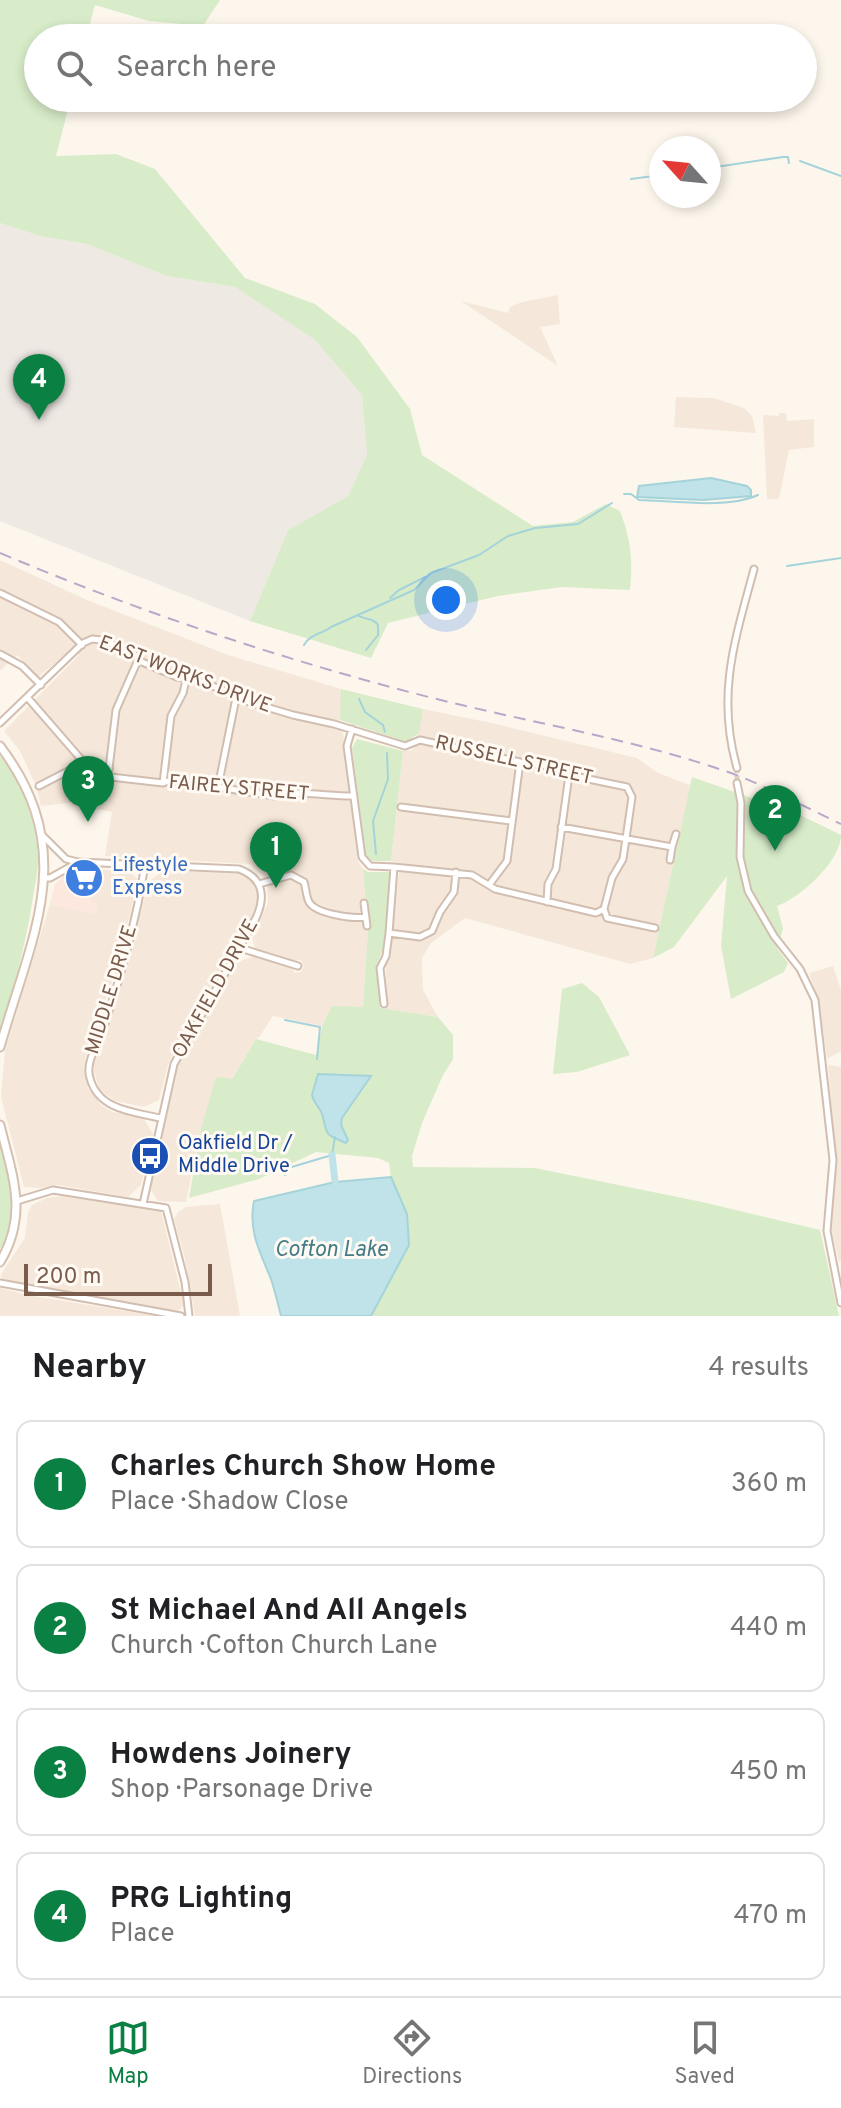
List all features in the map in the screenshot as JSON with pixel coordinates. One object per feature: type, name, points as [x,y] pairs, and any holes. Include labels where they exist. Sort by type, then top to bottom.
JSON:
[{"type":"main road","points":[[0,746],[14,764],[30,795],[43,836],[45,878],[35,932],[0,1047]]},
{"type":"main road","points":[[0,1125],[17,1201],[13,1231],[0,1262]]},
{"type":"street","points":[[737,768],[727,722],[727,692],[733,648],[754,569]]},
{"type":"street","points":[[0,593],[59,622],[82,645]]},
{"type":"street","name":"EAST WORKS DRIVE","points":[[0,723],[87,640],[102,640],[134,654],[138,660],[186,680],[208,684],[236,698],[352,729]]},
{"type":"street","points":[[0,654],[22,666],[41,685]]},
{"type":"street","points":[[108,777],[116,710],[138,660]]},
{"type":"street","points":[[163,783],[171,716],[186,680]]},
{"type":"street","name":"FAIREY STREET","points":[[27,697],[93,773],[163,783],[171,780],[275,796],[284,792],[354,796]]},
{"type":"street","points":[[218,787],[236,698]]},
{"type":"street","points":[[352,729],[347,746],[362,857],[370,866],[456,872],[476,876],[495,889],[592,913],[604,909]]},
{"type":"street","name":"RUSSELL STREET","points":[[352,729],[405,746],[420,740],[562,768],[569,775],[627,787],[632,797],[624,838]]},
{"type":"street","points":[[39,786],[82,760]]},
{"type":"street","points":[[489,885],[507,861],[520,762]]},
{"type":"street","points":[[547,902],[548,884],[556,869],[569,775]]},
{"type":"street","points":[[737,783],[741,803],[740,857],[748,891],[774,936],[808,981],[815,1000],[833,1160],[827,1231],[841,1303]]},
{"type":"street","points":[[401,807],[511,821]]},
{"type":"street","points":[[561,827],[672,847]]},
{"type":"street","points":[[670,860],[676,834]]},
{"type":"street","points":[[43,836],[60,854],[78,862],[230,868],[249,873],[259,884],[285,875],[295,876],[304,882],[311,906],[354,919],[366,917]]},
{"type":"street","points":[[624,838],[623,859],[612,878],[604,909],[607,918],[655,928]]},
{"type":"street","points":[[60,854],[63,869]]},
{"type":"street","points":[[45,878],[78,862]]},
{"type":"street","name":"MIDDLE DRIVE","points":[[145,865],[129,941],[90,1062],[89,1076],[99,1096],[109,1104],[160,1118]]},
{"type":"street","points":[[384,1004],[380,968],[386,956],[394,867]]},
{"type":"street","points":[[389,933],[420,937],[432,931],[442,908],[453,894],[456,872]]},
{"type":"street","name":"OAKFIELD DRIVE","points":[[143,1204],[174,1064],[262,906],[259,884]]},
{"type":"street","points":[[364,903],[367,926]]},
{"type":"street","points":[[240,948],[298,966]]},
{"type":"street","points":[[17,1201],[53,1190],[166,1208],[185,1282],[189,1316]]},
{"type":"street","points":[[0,1283],[181,1316]]},
{"type":"shaded area","points":[[0,223],[40,236],[87,244],[167,276],[235,287],[315,340],[362,395],[367,455],[348,496],[288,530],[250,621],[0,521]]},
{"type":"shaded area","points":[[558,295],[560,324],[540,327],[558,366],[461,301],[508,313],[510,307],[522,302]]},
{"type":"shaded area","points":[[676,397],[713,398],[744,408],[752,416],[756,433],[674,427]]},
{"type":"shaded area","points":[[779,413],[786,413],[787,421],[814,419],[814,447],[789,450],[779,499],[767,499],[763,415],[779,416]]},
{"type":"shaded area","points":[[0,560],[87,600],[228,655],[341,689],[342,707],[338,727],[343,733],[358,861],[363,869],[368,929],[363,1007],[332,1007],[322,1026],[273,1016],[201,1129],[186,1202],[158,1201],[150,1189],[177,1067],[186,1048],[235,963],[254,956],[291,967],[295,973],[301,972],[304,967],[301,960],[292,961],[256,951],[252,938],[268,903],[267,886],[283,880],[281,873],[265,878],[250,864],[105,856],[112,812],[68,803],[41,806],[37,788],[20,751],[4,731],[79,655],[71,650],[38,677],[17,655],[0,671]]},
{"type":"shaded area","points":[[423,709],[637,758],[658,773],[690,785],[653,958],[630,964],[465,918],[431,943],[422,958],[423,990],[438,1017],[386,1009],[386,965],[399,872],[414,874],[416,866],[391,861],[403,751],[413,750]]},
{"type":"shaded area","points":[[73,868],[93,870],[90,900],[98,905],[94,914],[50,904],[55,884]]},
{"type":"shaded area","points":[[93,870],[130,870],[138,881],[117,968],[84,1069],[88,1088],[101,1105],[113,1112],[143,1117],[153,1134],[141,1185],[128,1197],[58,1185],[24,1187],[1,1097],[5,1050],[50,904],[94,914],[90,900]]},
{"type":"shaded area","points":[[163,871],[238,873],[252,881],[257,888],[258,900],[251,920],[180,1039],[168,1065],[159,1100],[144,1107],[115,1101],[100,1090],[94,1060],[111,1020],[149,881]]},
{"type":"shaded area","points":[[833,966],[841,990],[841,1051],[827,1059],[819,1001],[809,973]]},
{"type":"shaded area","points":[[828,1065],[841,1067],[839,1262],[831,1229],[835,1157]]},
{"type":"shaded area","points":[[62,1196],[161,1211],[184,1305],[178,1311],[26,1286],[3,1279],[3,1271],[25,1238],[28,1212],[32,1205]]},
{"type":"shaded area","points":[[220,1204],[240,1316],[195,1316],[174,1219],[186,1207]]},
{"type":"shaded area","points":[[0,1288],[27,1295],[157,1316],[0,1316]]},
{"type":"green space","points":[[0,0],[220,0],[204,24],[149,21],[95,5],[90,24],[24,24],[24,112],[67,112],[56,156],[116,154],[155,169],[245,278],[315,304],[357,337],[410,409],[422,455],[533,526],[573,522],[606,504],[620,511],[630,550],[630,590],[562,587],[498,596],[388,623],[371,658],[250,621],[288,530],[348,496],[367,455],[362,395],[315,340],[235,287],[167,276],[87,244],[40,236],[0,223]]},
{"type":"green space","points":[[341,689],[423,709],[419,733],[406,742],[340,720]]},
{"type":"green space","points":[[357,739],[403,751],[391,861],[371,861],[366,856],[352,748]]},
{"type":"green space","points":[[0,756],[15,778],[27,805],[38,860],[27,932],[0,1036]]},
{"type":"green space","points":[[692,777],[798,814],[841,835],[834,856],[818,877],[797,895],[777,906],[783,929],[777,948],[788,963],[784,972],[731,999],[721,946],[727,876],[674,947],[653,958]]},
{"type":"green space","points":[[363,869],[368,872],[392,872],[383,949],[376,966],[380,1008],[438,1017],[453,1035],[453,1059],[422,1123],[412,1156],[413,1167],[535,1168],[820,1230],[839,1316],[371,1316],[407,1214],[391,1177],[389,1163],[378,1158],[316,1152],[259,1179],[189,1198],[201,1129],[216,1077],[232,1079],[256,1039],[316,1055],[322,1026],[332,1006],[363,1007],[368,929]]},
{"type":"green space","points":[[582,983],[599,997],[630,1055],[577,1072],[553,1074],[562,989]]},
{"type":"green space","points":[[0,1142],[12,1210],[7,1237],[0,1249]]},
{"type":"water","points":[[711,478],[747,486],[751,496],[703,500],[637,497],[639,486]]},
{"type":"water","points":[[318,1074],[371,1076],[342,1118],[341,1125],[348,1140],[346,1143],[328,1133],[313,1098]]},
{"type":"water","name":"Cofton Lake","points":[[391,1177],[407,1214],[409,1245],[371,1316],[281,1316],[254,1232],[254,1201],[335,1182]]},
{"type":"waterway","points":[[721,166],[783,157],[788,157],[789,163]]},
{"type":"waterway","points":[[800,161],[841,176]]},
{"type":"waterway","points":[[631,179],[649,177]]},
{"type":"waterway","points":[[624,494],[631,494],[639,500],[700,503],[732,502],[758,495]]},
{"type":"waterway","points":[[304,645],[331,627],[414,590],[431,573],[479,555],[508,536],[535,528],[578,524],[612,503]]},
{"type":"waterway","points":[[787,566],[841,558]]},
{"type":"waterway","points":[[390,598],[425,577]]},
{"type":"waterway","points":[[357,615],[378,625],[378,635],[366,650]]},
{"type":"waterway","points":[[359,699],[365,712],[383,725],[385,732]]},
{"type":"waterway","points":[[376,854],[373,821],[388,779],[387,753]]},
{"type":"waterway","points":[[285,1020],[320,1027],[317,1059]]},
{"type":"waterway","points":[[285,1175],[285,1169],[332,1155],[335,1137]]},
{"type":"waterway","points":[[332,1155],[335,1182]]},
{"type":"tunnel","points":[[737,768],[737,783]]},
{"type":"railway","points":[[0,553],[153,613],[308,664],[413,693],[692,760],[773,791],[841,824]]},
{"type":"place","name":"PRG Lighting","points":[[39,420]]},
{"type":"place","name":"Howdens Joinery","points":[[88,822]]},
{"type":"place","name":"St Michael And All Angels","points":[[775,851]]},
{"type":"place","name":"Lifestyle Express","points":[[84,878]]},
{"type":"place","name":"Charles Church Show Home","points":[[276,888]]},
{"type":"place","name":"Oakfield Dr / Middle Drive","points":[[150,1156]]}]
